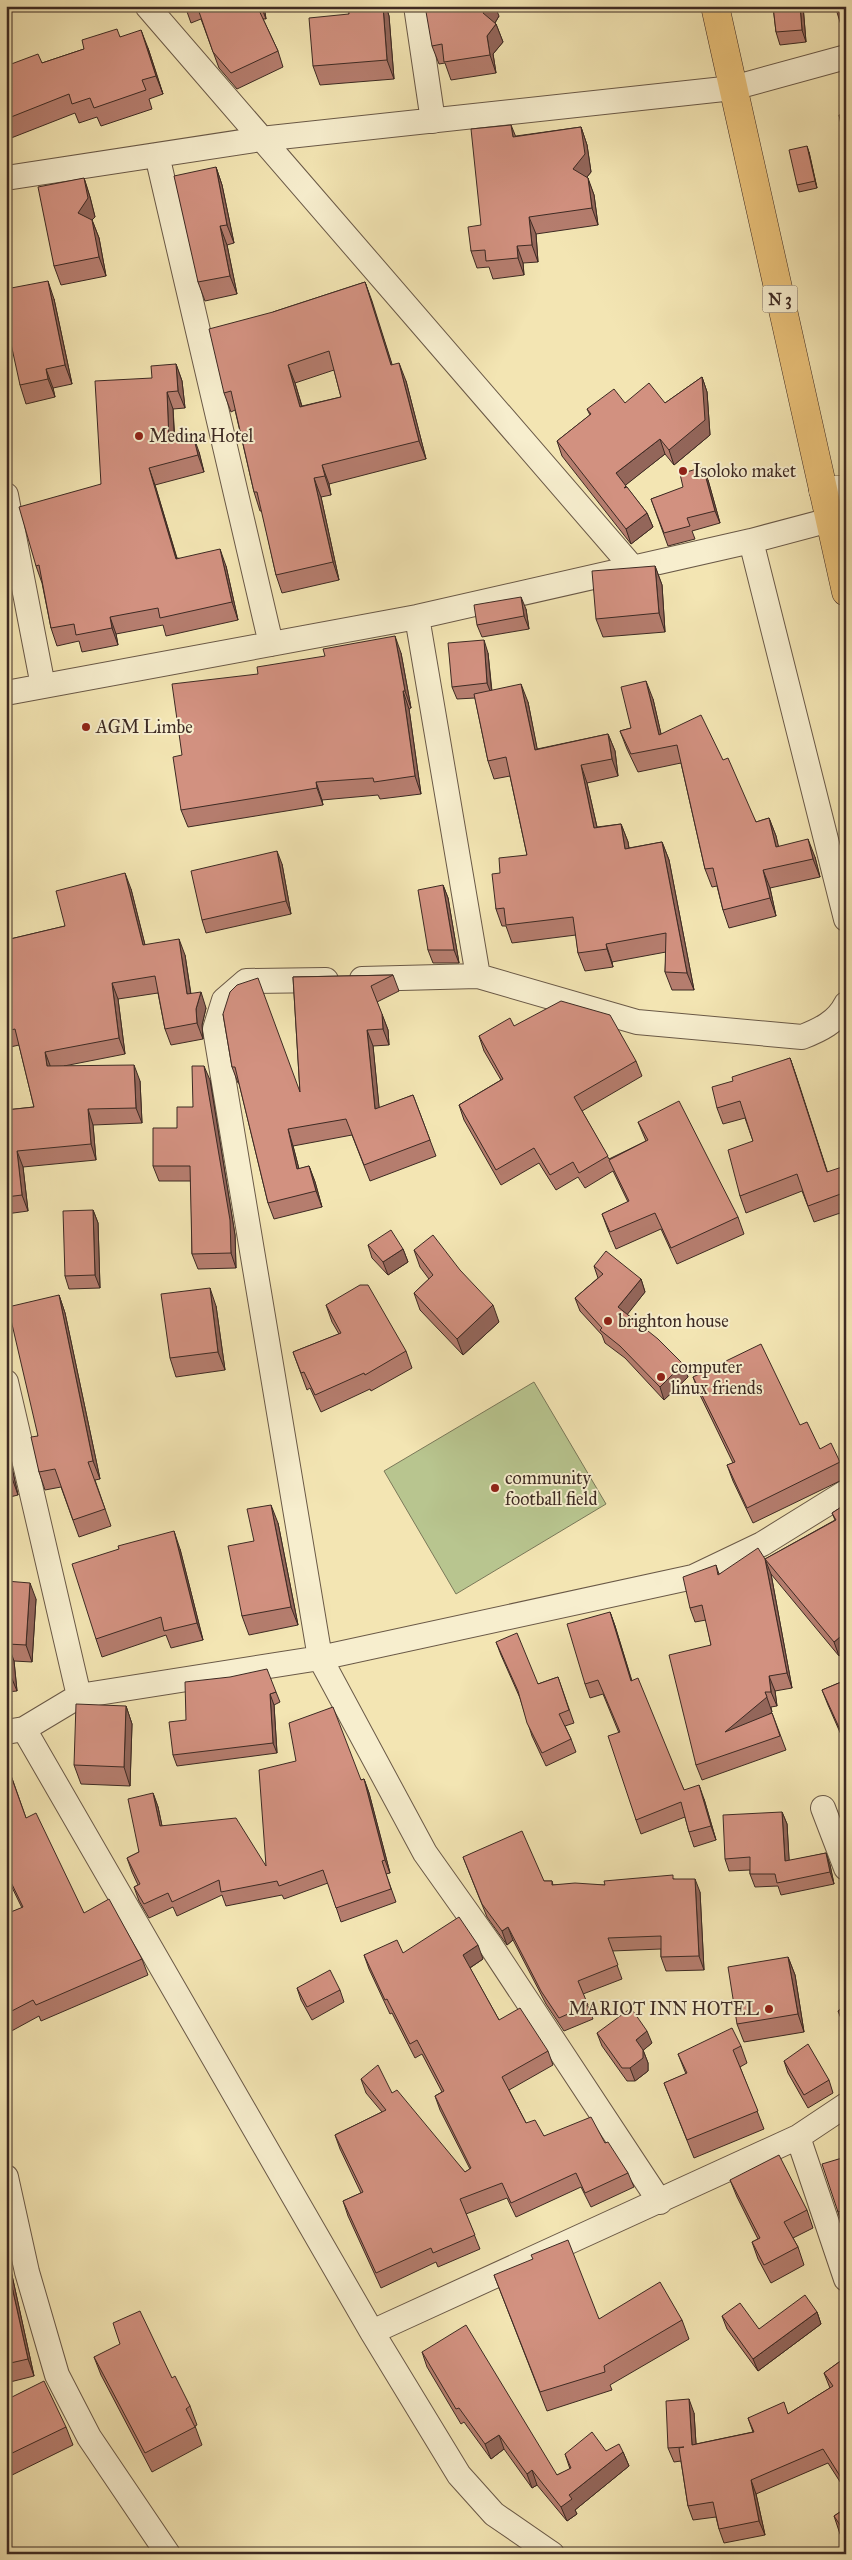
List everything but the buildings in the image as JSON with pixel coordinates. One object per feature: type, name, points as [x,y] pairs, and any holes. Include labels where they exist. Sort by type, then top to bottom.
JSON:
[{"type":"highway","name":"N 3","points":[[715,6],[732,88],[834,490],[830,520],[846,592]]},
{"type":"street","points":[[147,6],[633,568]]},
{"type":"street","points":[[416,6],[433,121]]},
{"type":"street","points":[[6,178],[261,140],[732,88],[846,57]]},
{"type":"street","points":[[157,155],[271,644]]},
{"type":"street","points":[[6,495],[44,686]]},
{"type":"street","points":[[6,693],[418,617],[751,541],[830,520]]},
{"type":"street","points":[[751,541],[846,919]]},
{"type":"street","points":[[418,617],[478,976]]},
{"type":"street","points":[[660,2202],[491,1946],[425,1853],[320,1658],[215,1029],[224,1000],[246,981],[478,976],[637,1022],[802,1037],[821,1030],[841,1014],[846,1004]]},
{"type":"street","points":[[6,1382],[79,1696]]},
{"type":"street","points":[[552,2554],[494,2514],[458,2475],[15,1730],[79,1696],[320,1658],[694,1577],[762,1544],[846,1492]]},
{"type":"street","points":[[822,1808],[846,1868]]},
{"type":"street","points":[[372,2332],[660,2202],[798,2137],[846,2105]]},
{"type":"street","points":[[798,2137],[846,2279]]},
{"type":"street","points":[[6,2177],[27,2272],[57,2375],[89,2437],[168,2554]]},
{"type":"green space","name":"community football field","points":[[534,1382],[606,1504],[456,1594],[384,1471]]},
{"type":"place","name":"Medina Hotel","points":[[139,436]]},
{"type":"place","name":"Isoloko maket","points":[[683,471]]},
{"type":"place","name":"AGM Limbe","points":[[86,727]]},
{"type":"place","name":"brighton house","points":[[608,1321]]},
{"type":"place","name":"computer linux friends","points":[[661,1377]]},
{"type":"place","name":"community football field","points":[[495,1488]]},
{"type":"place","name":"MARIOT INN HOTEL","points":[[769,2009]]}]
